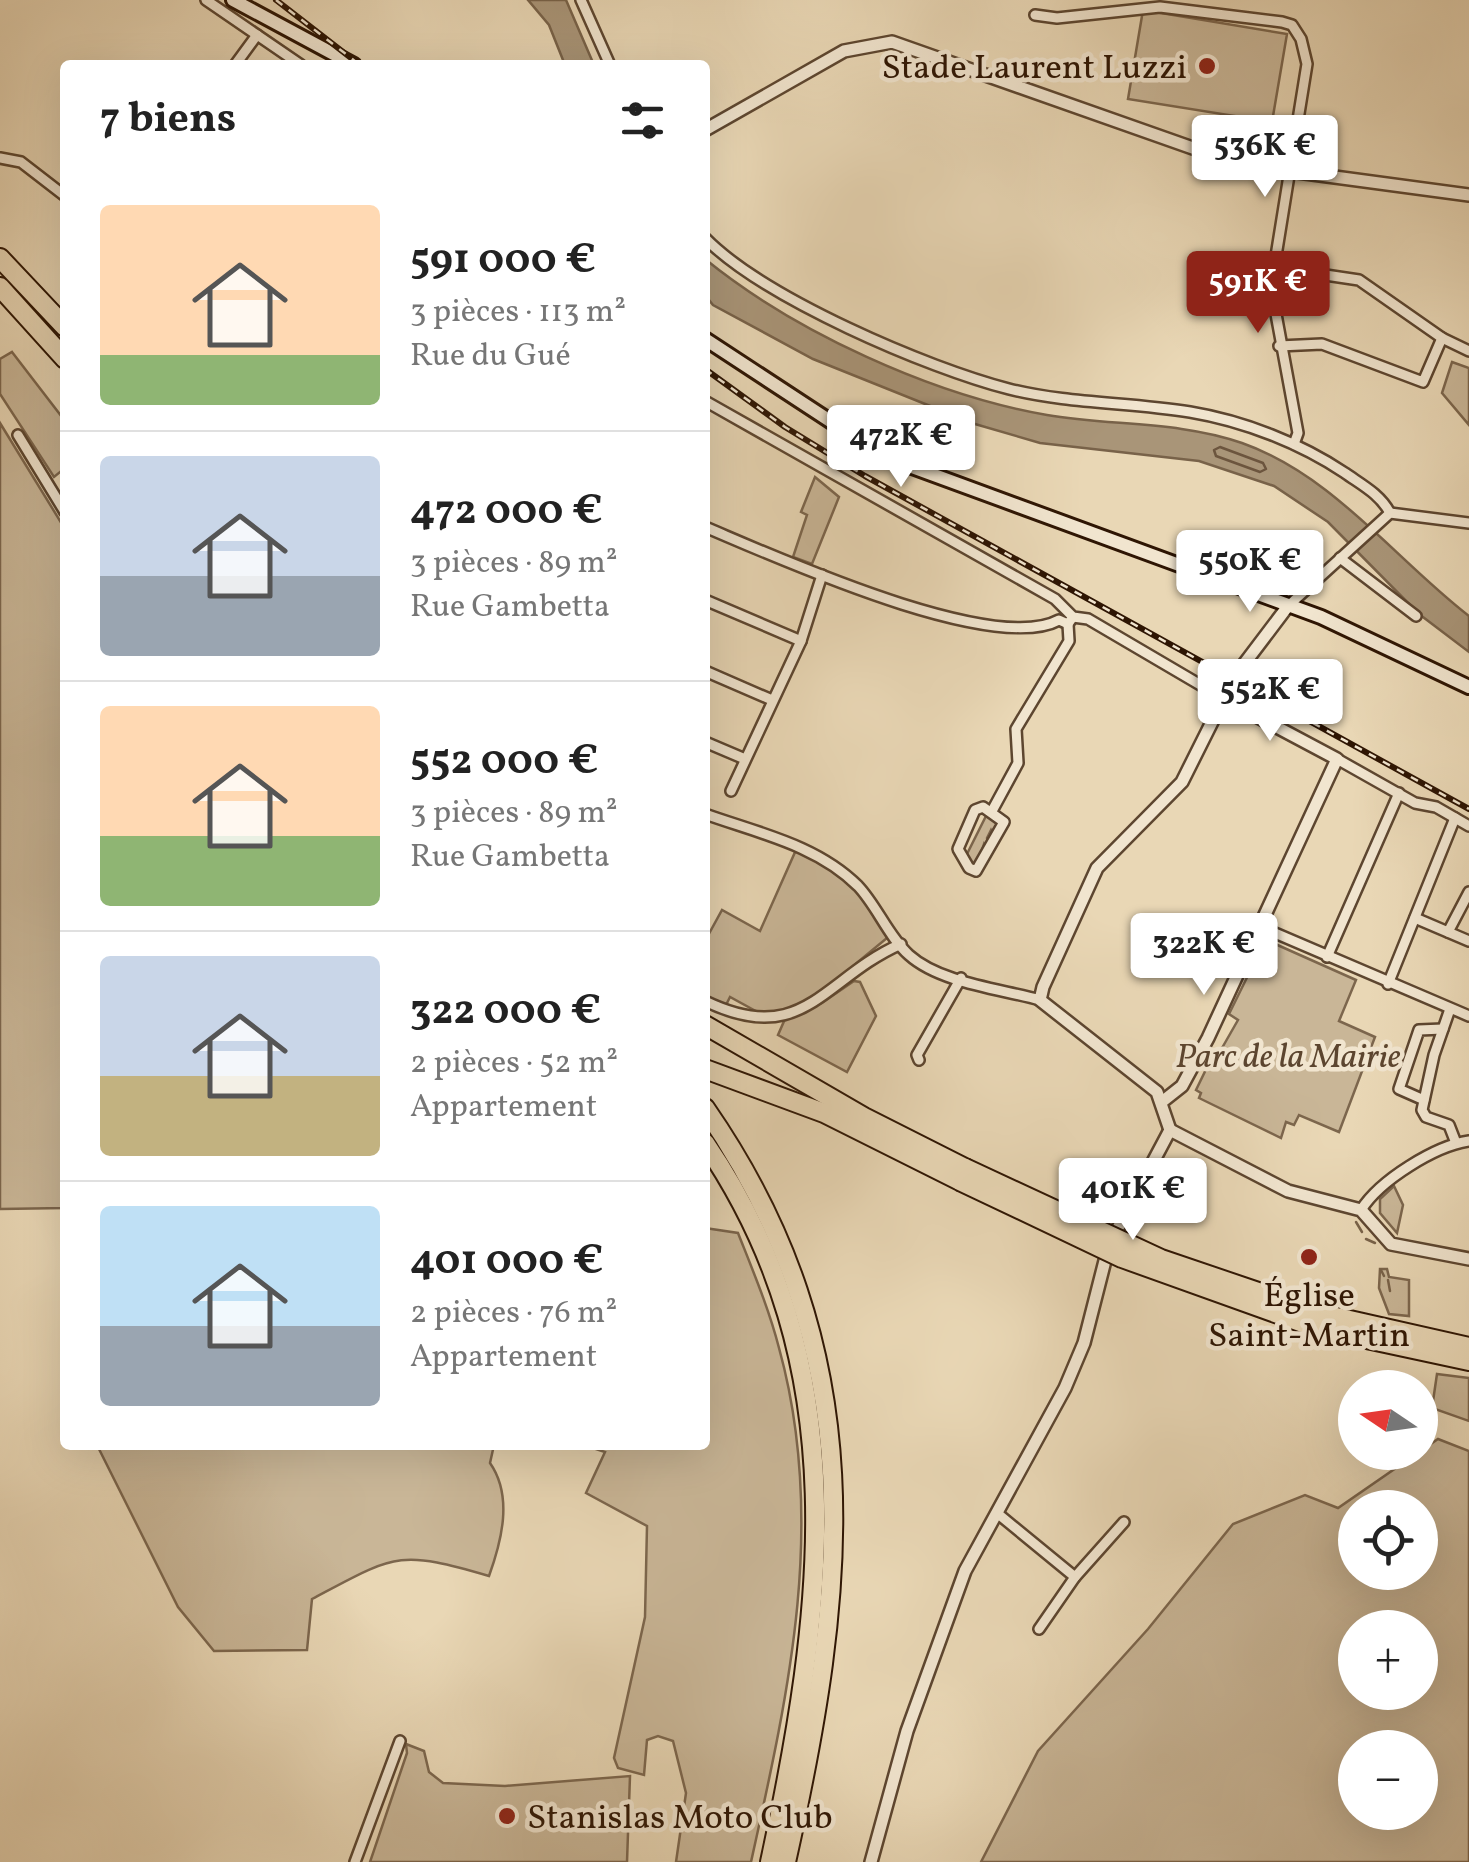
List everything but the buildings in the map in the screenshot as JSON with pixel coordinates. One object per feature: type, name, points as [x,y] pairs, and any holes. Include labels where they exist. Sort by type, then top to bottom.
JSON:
[{"type":"highway","points":[[0,258],[60,321]]},
{"type":"highway","points":[[0,287],[60,353]]},
{"type":"highway","points":[[710,1029],[962,1175]]},
{"type":"highway","points":[[710,1071],[824,1113],[1146,1253],[1321,1322],[1469,1361]]},
{"type":"highway","points":[[710,1116],[766,1214],[792,1279],[814,1353],[832,1452],[836,1538],[830,1626],[811,1747],[786,1862]]},
{"type":"highway","points":[[710,1152],[743,1210],[778,1294],[802,1382],[815,1466],[818,1554],[813,1626],[770,1862]]},
{"type":"highway","points":[[1321,1322],[1469,1347]]},
{"type":"main road","points":[[233,0],[345,60]]},
{"type":"main road","points":[[710,342],[885,457],[1351,630],[1469,687]]},
{"type":"street","points":[[206,0],[295,60]]},
{"type":"street","points":[[582,0],[608,60]]},
{"type":"street","points":[[1035,15],[1057,18],[1160,7],[1292,26],[1304,47],[1308,75],[1272,267],[1272,311],[1298,433],[1294,444]]},
{"type":"street","points":[[239,60],[258,35]]},
{"type":"street","points":[[710,127],[844,51],[892,42],[928,51],[1142,133],[1290,171],[1469,195]]},
{"type":"street","points":[[0,158],[21,162],[60,192]]},
{"type":"street","points":[[710,242],[746,272],[800,303],[963,374],[1064,400],[1190,412],[1294,444],[1374,493],[1390,513],[1469,523]]},
{"type":"street","points":[[1272,267],[1355,279],[1442,338],[1469,351]]},
{"type":"street","points":[[1280,346],[1322,344],[1423,382],[1442,338]]},
{"type":"street","points":[[710,404],[1055,599],[1065,618],[1069,641],[1016,729],[1018,763],[992,811]]},
{"type":"street","points":[[18,434],[60,504]]},
{"type":"street","points":[[1040,1000],[1054,956],[1094,872],[1172,795],[1226,700],[1235,676],[1288,606],[1390,513]]},
{"type":"street","points":[[710,529],[822,576],[969,623],[1039,627],[1065,618],[1088,619],[1226,700],[1469,826]]},
{"type":"street","points":[[1344,555],[1416,616]]},
{"type":"street","points":[[732,791],[801,641],[822,576]]},
{"type":"street","points":[[710,602],[801,641]]},
{"type":"street","points":[[710,673],[772,700]]},
{"type":"street","points":[[710,744],[745,759]]},
{"type":"street","points":[[1163,1101],[1182,1086],[1262,927],[1336,759]]},
{"type":"street","points":[[1327,957],[1399,793]]},
{"type":"street","points":[[983,806],[992,811],[1003,819],[1003,825],[982,868],[972,870],[958,845],[975,810],[983,806]]},
{"type":"street","points":[[710,816],[795,845],[835,866],[868,898],[910,956],[961,978],[1040,1000],[1163,1101],[1170,1130],[1109,1244],[1084,1343],[1065,1388],[965,1571],[922,1684],[871,1862]]},
{"type":"street","points":[[1388,984],[1455,818]]},
{"type":"street","points":[[1448,932],[1469,892]]},
{"type":"street","points":[[1415,918],[1469,940]]},
{"type":"street","points":[[1262,927],[1469,1016]]},
{"type":"street","points":[[710,1003],[742,1018],[780,1016],[814,1002],[876,956],[901,944]]},
{"type":"street","points":[[919,1060],[917,1055],[961,978]]},
{"type":"street","points":[[1450,1009],[1424,1100],[1424,1114],[1449,1125],[1456,1143]]},
{"type":"street","points":[[1424,1100],[1399,1089],[1419,1030],[1443,1028]]},
{"type":"street","points":[[1170,1130],[1278,1186],[1362,1210],[1372,1228],[1391,1244],[1469,1259]]},
{"type":"street","points":[[1362,1210],[1392,1182],[1456,1143],[1469,1141]]},
{"type":"street","points":[[997,1513],[1075,1576]]},
{"type":"street","points":[[1038,1629],[1075,1576],[1124,1522]]},
{"type":"street","points":[[355,1862],[400,1742]]},
{"type":"green space","name":"Stade Laurent Luzzi","points":[[1143,10],[1287,34],[1272,122],[1128,99]]},
{"type":"green space","points":[[12,352],[60,414],[60,472],[54,477],[0,394],[0,359]]},
{"type":"green space","points":[[1452,362],[1469,368],[1469,425],[1442,393]]},
{"type":"green space","points":[[0,423],[60,521],[60,1208],[0,1209]]},
{"type":"green space","points":[[815,477],[839,497],[812,564],[793,557],[807,515],[801,512]]},
{"type":"green space","points":[[988,812],[1001,820],[994,836],[991,830],[989,845],[987,849],[984,844],[976,869],[965,858]]},
{"type":"green space","points":[[796,850],[851,885],[875,911],[887,938],[853,966],[850,974],[795,1007],[763,1015],[730,997],[726,1005],[710,1000],[710,932],[722,910],[760,931]]},
{"type":"green space","name":"Parc de la Mairie","points":[[1273,943],[1356,980],[1339,1021],[1375,1037],[1339,1132],[1299,1115],[1294,1125],[1286,1122],[1281,1138],[1199,1098],[1201,1093],[1196,1090],[1212,1057],[1208,1051],[1218,1055],[1238,1020],[1229,1014],[1262,947]]},
{"type":"green space","points":[[854,981],[860,982],[876,1016],[847,1072],[778,1035],[785,1019],[822,1003]]},
{"type":"green space","points":[[1394,1186],[1403,1205],[1397,1233],[1380,1213],[1380,1199]]},
{"type":"green space","points":[[710,1229],[738,1233],[779,1348],[793,1413],[800,1478],[801,1542],[789,1670],[751,1862],[676,1862],[686,1793],[673,1741],[658,1736],[647,1740],[644,1775],[618,1768],[614,1758],[645,1617],[647,1526],[586,1493],[605,1452],[599,1450],[710,1450]]},
{"type":"green space","points":[[1380,1269],[1387,1269],[1389,1277],[1409,1280],[1409,1316],[1389,1314],[1379,1288]]},
{"type":"green space","points":[[1438,1374],[1469,1378],[1469,1421],[1438,1410]]},
{"type":"green space","points":[[1438,1439],[1469,1451],[1469,1862],[981,1862],[1038,1751],[1148,1629],[1233,1524],[1305,1495],[1338,1508],[1338,1590],[1438,1590],[1438,1490],[1364,1490],[1393,1470],[1438,1470]]},
{"type":"green space","points":[[100,1450],[493,1450],[490,1463],[501,1490],[503,1518],[489,1576],[434,1562],[414,1560],[380,1565],[312,1599],[307,1650],[214,1651],[178,1607]]},
{"type":"green space","name":"Stanislas Moto Club","points":[[406,1744],[424,1751],[429,1772],[443,1783],[505,1786],[630,1776],[627,1862],[370,1862],[407,1753]]},
{"type":"water","points":[[528,0],[566,0],[592,60],[563,60],[549,25]]},
{"type":"water","points":[[710,263],[822,335],[912,376],[958,392],[1047,415],[1194,431],[1242,443],[1275,457],[1334,497],[1469,616],[1469,652],[1419,614],[1328,522],[1274,486],[1199,461],[1040,443],[975,424],[813,359],[713,305]]},
{"type":"waterway","points":[[1335,1209],[1347,1212]]},
{"type":"waterway","points":[[1356,1222],[1362,1232]]},
{"type":"waterway","points":[[1366,1239],[1375,1243]]},
{"type":"waterway","points":[[1381,1270],[1384,1276]]},
{"type":"waterway","points":[[1388,1280],[1390,1291]]},
{"type":"railway","points":[[276,0],[354,60]]},
{"type":"railway","points":[[710,373],[785,427],[865,476],[1469,809]]},
{"type":"place","name":"Stade Laurent Luzzi","points":[[1207,66]]},
{"type":"place","name":"Église Saint-Martin","points":[[1309,1257]]},
{"type":"place","name":"Stanislas Moto Club","points":[[507,1816]]}]
